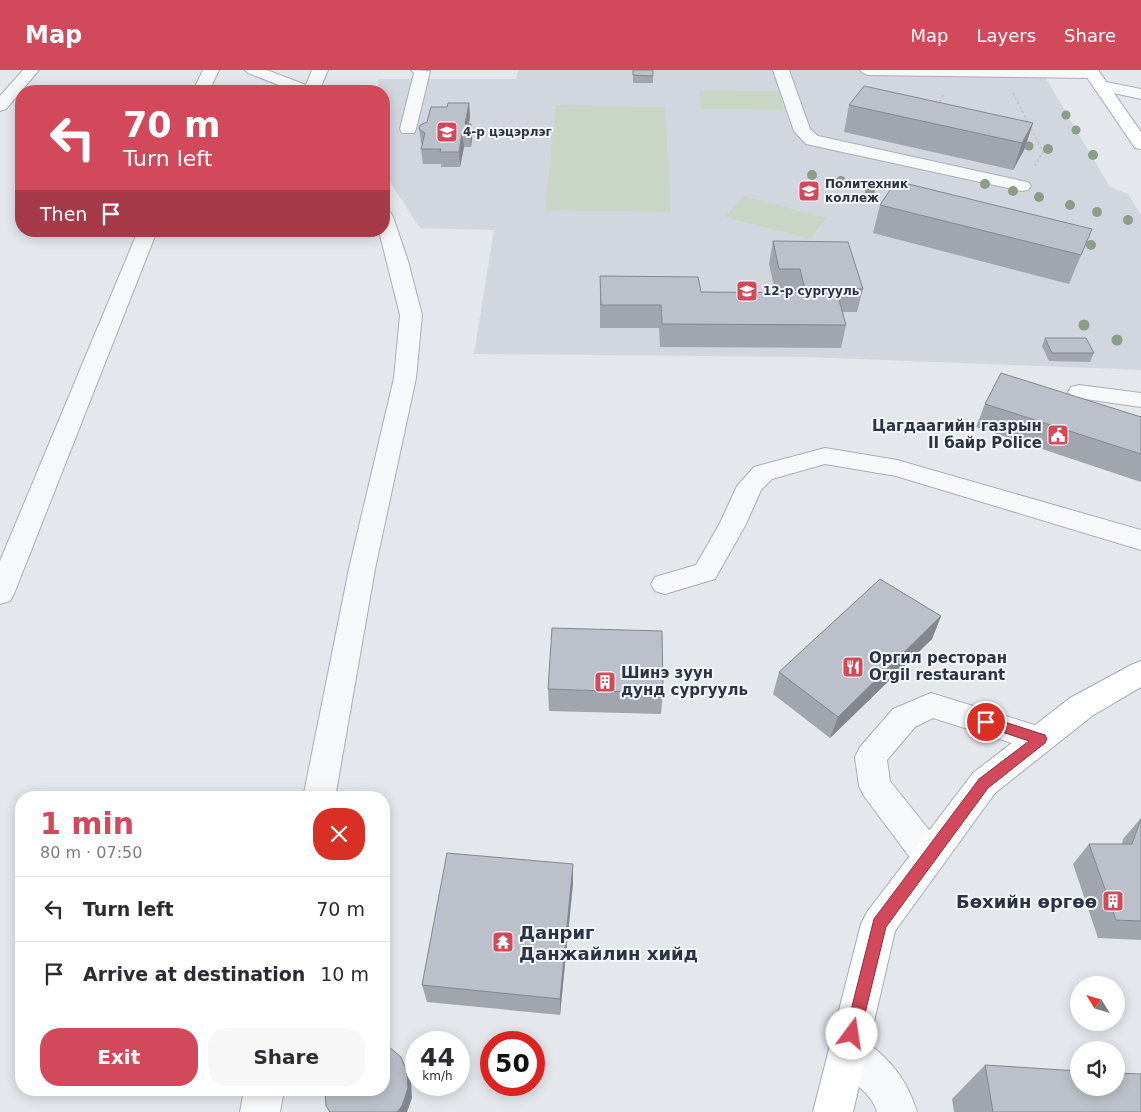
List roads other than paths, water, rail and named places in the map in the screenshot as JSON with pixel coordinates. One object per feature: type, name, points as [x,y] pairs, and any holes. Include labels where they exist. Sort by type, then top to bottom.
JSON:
[{"type":"main road","points":[[1094,76],[1141,144]]},
{"type":"main road","points":[[833,1112],[879,924],[984,784],[1081,708],[1141,673]]},
{"type":"street","points":[[18,85],[31,70]]},
{"type":"street","points":[[205,85],[211,70]]},
{"type":"street","points":[[253,70],[294,85]]},
{"type":"street","points":[[313,85],[320,70]]},
{"type":"street","points":[[408,129],[422,71],[419,70]]},
{"type":"street","points":[[781,70],[802,131],[812,140],[1022,186]]},
{"type":"street","points":[[868,70],[1002,72],[1094,76],[1141,94]]},
{"type":"street","points":[[0,106],[15,89]]},
{"type":"street","points":[[320,791],[362,569],[405,378],[411,315],[390,236]]},
{"type":"street","points":[[0,594],[146,237]]},
{"type":"street","points":[[1079,392],[1141,400]]},
{"type":"street","points":[[665,584],[705,572],[733,524],[750,486],[763,473],[825,456],[898,468],[1141,540]]},
{"type":"street","points":[[929,856],[875,786],[871,757],[904,718],[931,705],[1040,739]]},
{"type":"street","points":[[848,1052],[876,1075],[896,1106],[897,1112]]},
{"type":"street","points":[[260,1112],[263,1096]]},
{"type":"place","name":"4-р цэцэрлэг","points":[[447,132]]},
{"type":"place","name":"Политехник коллеж","points":[[809,191]]},
{"type":"place","name":"12-р сургууль","points":[[747,291]]},
{"type":"place","name":"Цагдаагийн газрын II байр Police","points":[[1058,435]]},
{"type":"place","name":"Оргил ресторан Orgil restaurant","points":[[853,667]]},
{"type":"place","name":"Шинэ зуун дунд сургууль","points":[[605,682]]},
{"type":"place","name":"Бөхийн өргөө","points":[[1113,901]]},
{"type":"place","name":"Данриг Данжайлин хийд","points":[[503,942]]}]
